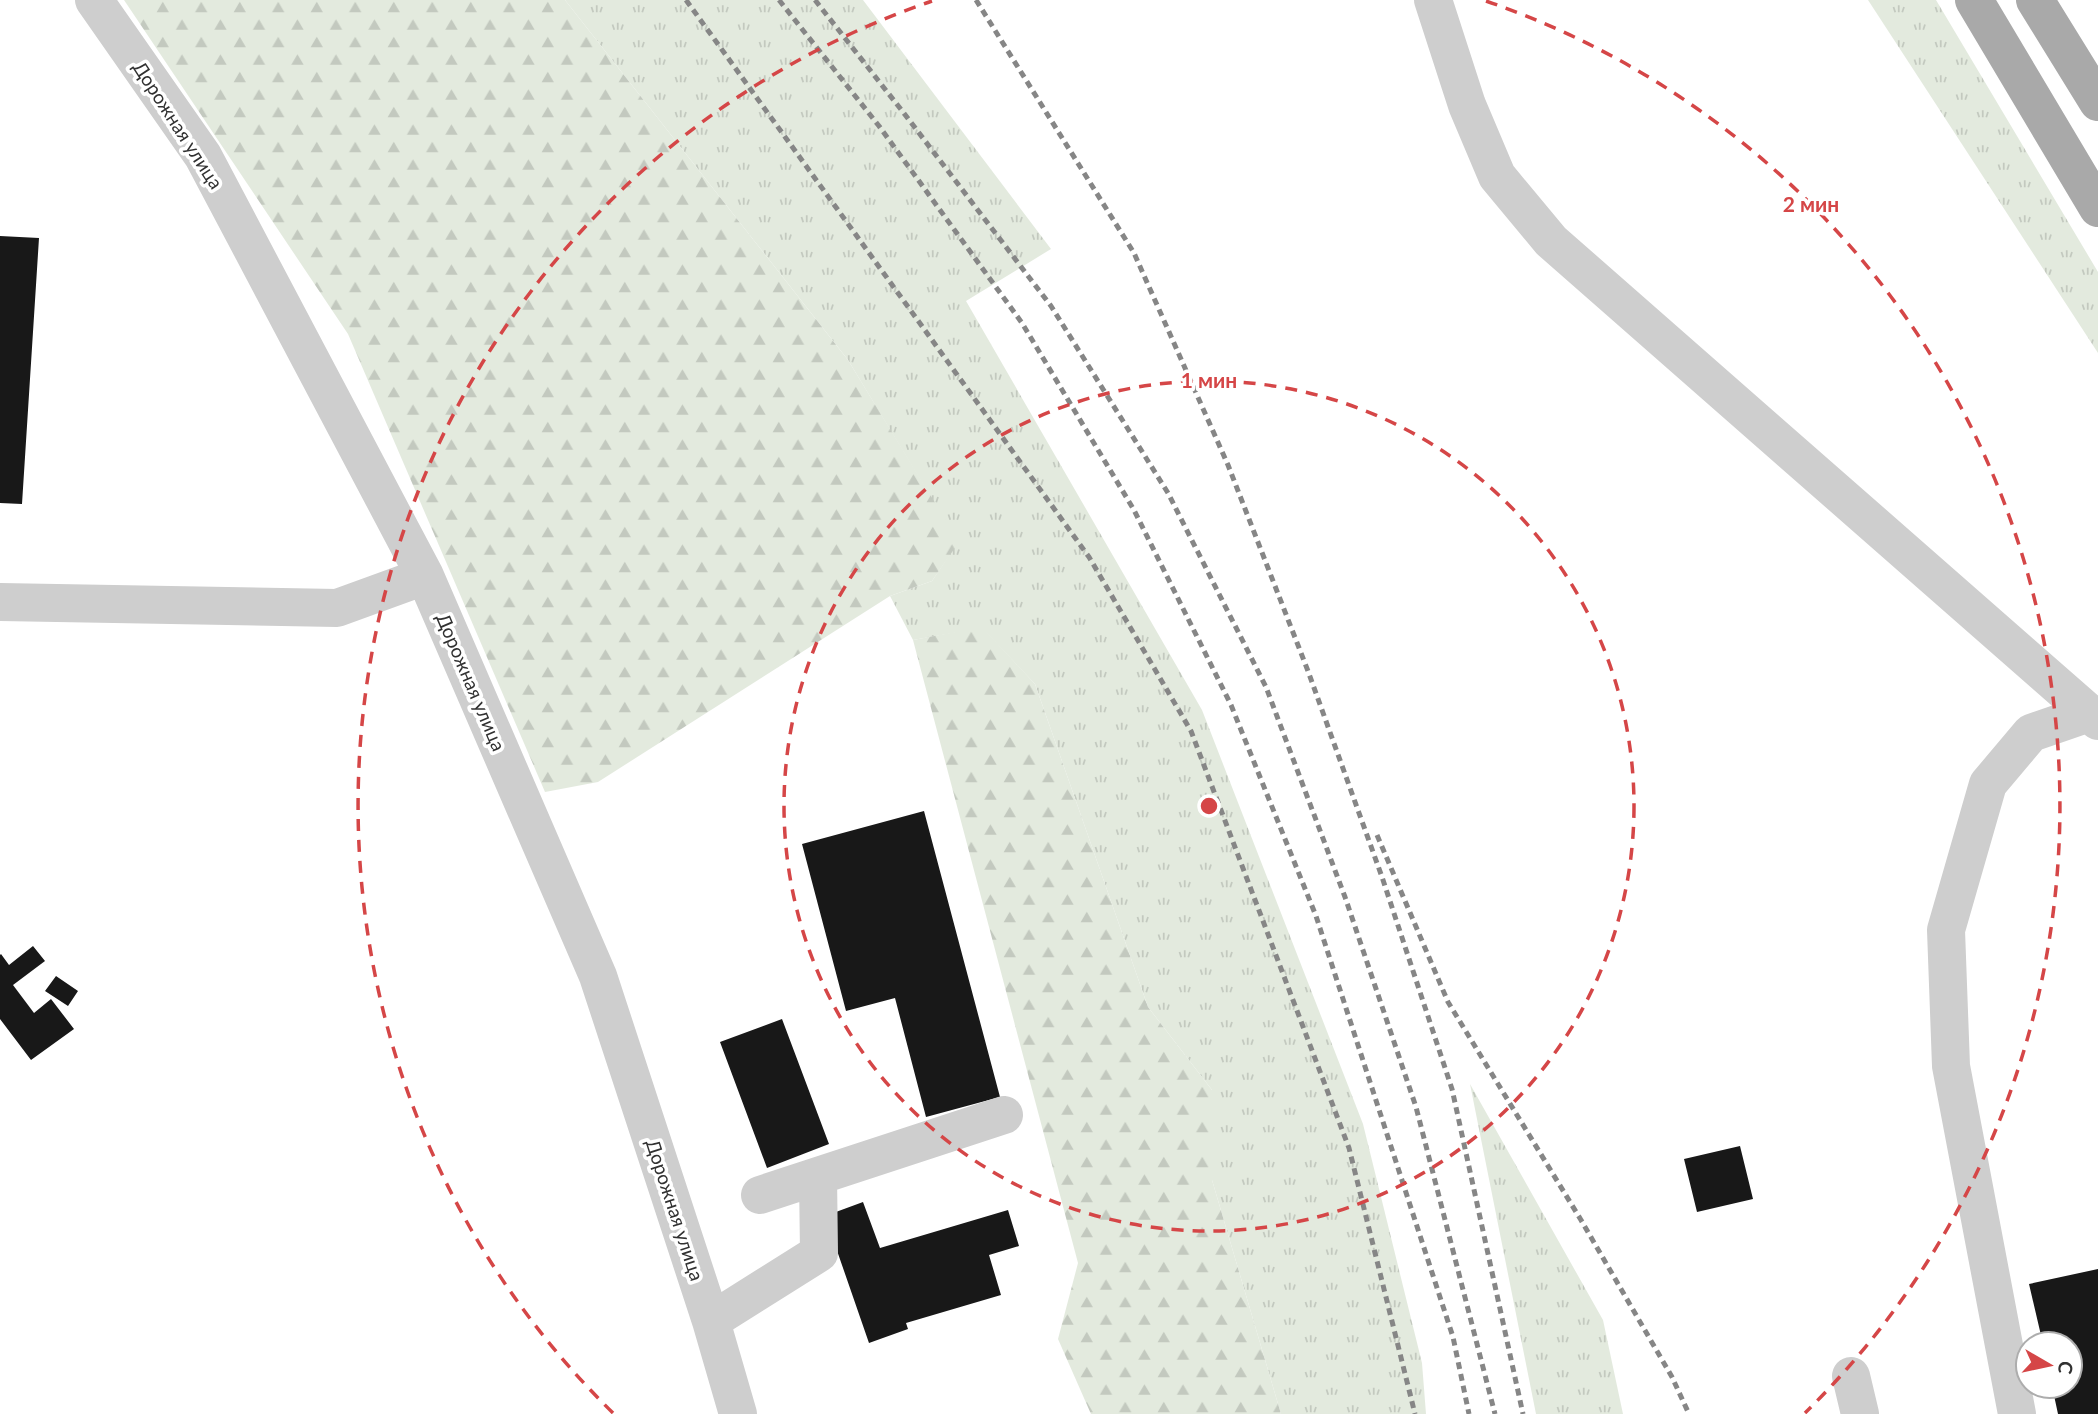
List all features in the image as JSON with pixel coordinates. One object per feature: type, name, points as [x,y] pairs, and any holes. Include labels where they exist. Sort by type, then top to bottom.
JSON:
[{"type":"main road","points":[[1973,0],[2098,208]]},
{"type":"main road","points":[[2035,0],[2098,102]]},
{"type":"street","name":"Дорожная улица","points":[[94,0],[203,156],[425,576],[598,976],[711,1321],[738,1414]]},
{"type":"street","points":[[1433,0],[1467,105],[1497,176],[1551,241],[2093,717]]},
{"type":"street","points":[[0,602],[337,608],[425,576]]},
{"type":"street","points":[[2017,1414],[1951,1066],[1946,930],[1988,784],[2031,733],[2093,717]]},
{"type":"street","points":[[760,1195],[1004,1115]]},
{"type":"street","points":[[711,1321],[819,1253],[818,1177]]},
{"type":"street","points":[[1851,1376],[1860,1414]]},
{"type":"green space","points":[[124,0],[565,0],[848,360],[959,542],[932,581],[890,596],[598,782],[545,792],[348,334]]},
{"type":"green space","points":[[565,0],[863,0],[1051,249],[966,301],[1202,710],[1363,1124],[1422,1363],[1426,1414],[1281,1414],[1212,1180],[1212,1090],[1148,1007],[1035,684],[982,628],[913,640],[890,596],[932,581],[958,542],[848,360]]},
{"type":"green space","points":[[1868,0],[1936,0],[2098,272],[2098,353]]},
{"type":"green space","points":[[982,627],[1035,684],[1148,1007],[1212,1090],[1212,1180],[1281,1414],[1091,1414],[1058,1339],[1078,1263],[913,640]]},
{"type":"green space","points":[[1470,1084],[1603,1320],[1623,1414],[1536,1414]]},
{"type":"building","points":[[0,236],[39,238],[22,504],[0,503]]},
{"type":"building","points":[[924,811],[1000,1097],[926,1117],[895,998],[846,1011],[802,844]]},
{"type":"building","points":[[33,946],[45,961],[13,985],[34,1013],[51,999],[74,1029],[31,1060],[0,1019],[0,955],[9,965]]},
{"type":"building","points":[[56,976],[78,991],[68,1006],[45,991]]},
{"type":"building","points":[[782,1019],[829,1144],[767,1168],[720,1042]]},
{"type":"building","points":[[1740,1146],[1753,1199],[1697,1212],[1684,1159]]},
{"type":"building","points":[[863,1202],[880,1248],[1008,1210],[1019,1246],[989,1255],[1001,1295],[906,1323],[908,1329],[869,1343],[825,1216]]},
{"type":"building","points":[[2098,1269],[2098,1414],[2058,1414],[2055,1400],[2084,1400],[2084,1330],[2040,1330],[2029,1284]]},
{"type":"railway","points":[[686,0],[1089,557],[1191,731],[1349,1148],[1415,1414]]},
{"type":"railway","points":[[779,0],[879,126],[1022,323],[1134,510],[1231,705],[1316,916],[1453,1337],[1469,1414]]},
{"type":"railway","points":[[815,0],[1051,306],[1168,493],[1266,687],[1345,897],[1416,1107],[1495,1414]]},
{"type":"railway","points":[[976,0],[1134,253],[1228,465],[1308,671],[1382,877],[1452,1089],[1523,1414]]},
{"type":"railway","points":[[1377,835],[1448,1002],[1581,1220],[1672,1377],[1689,1414]]}]
